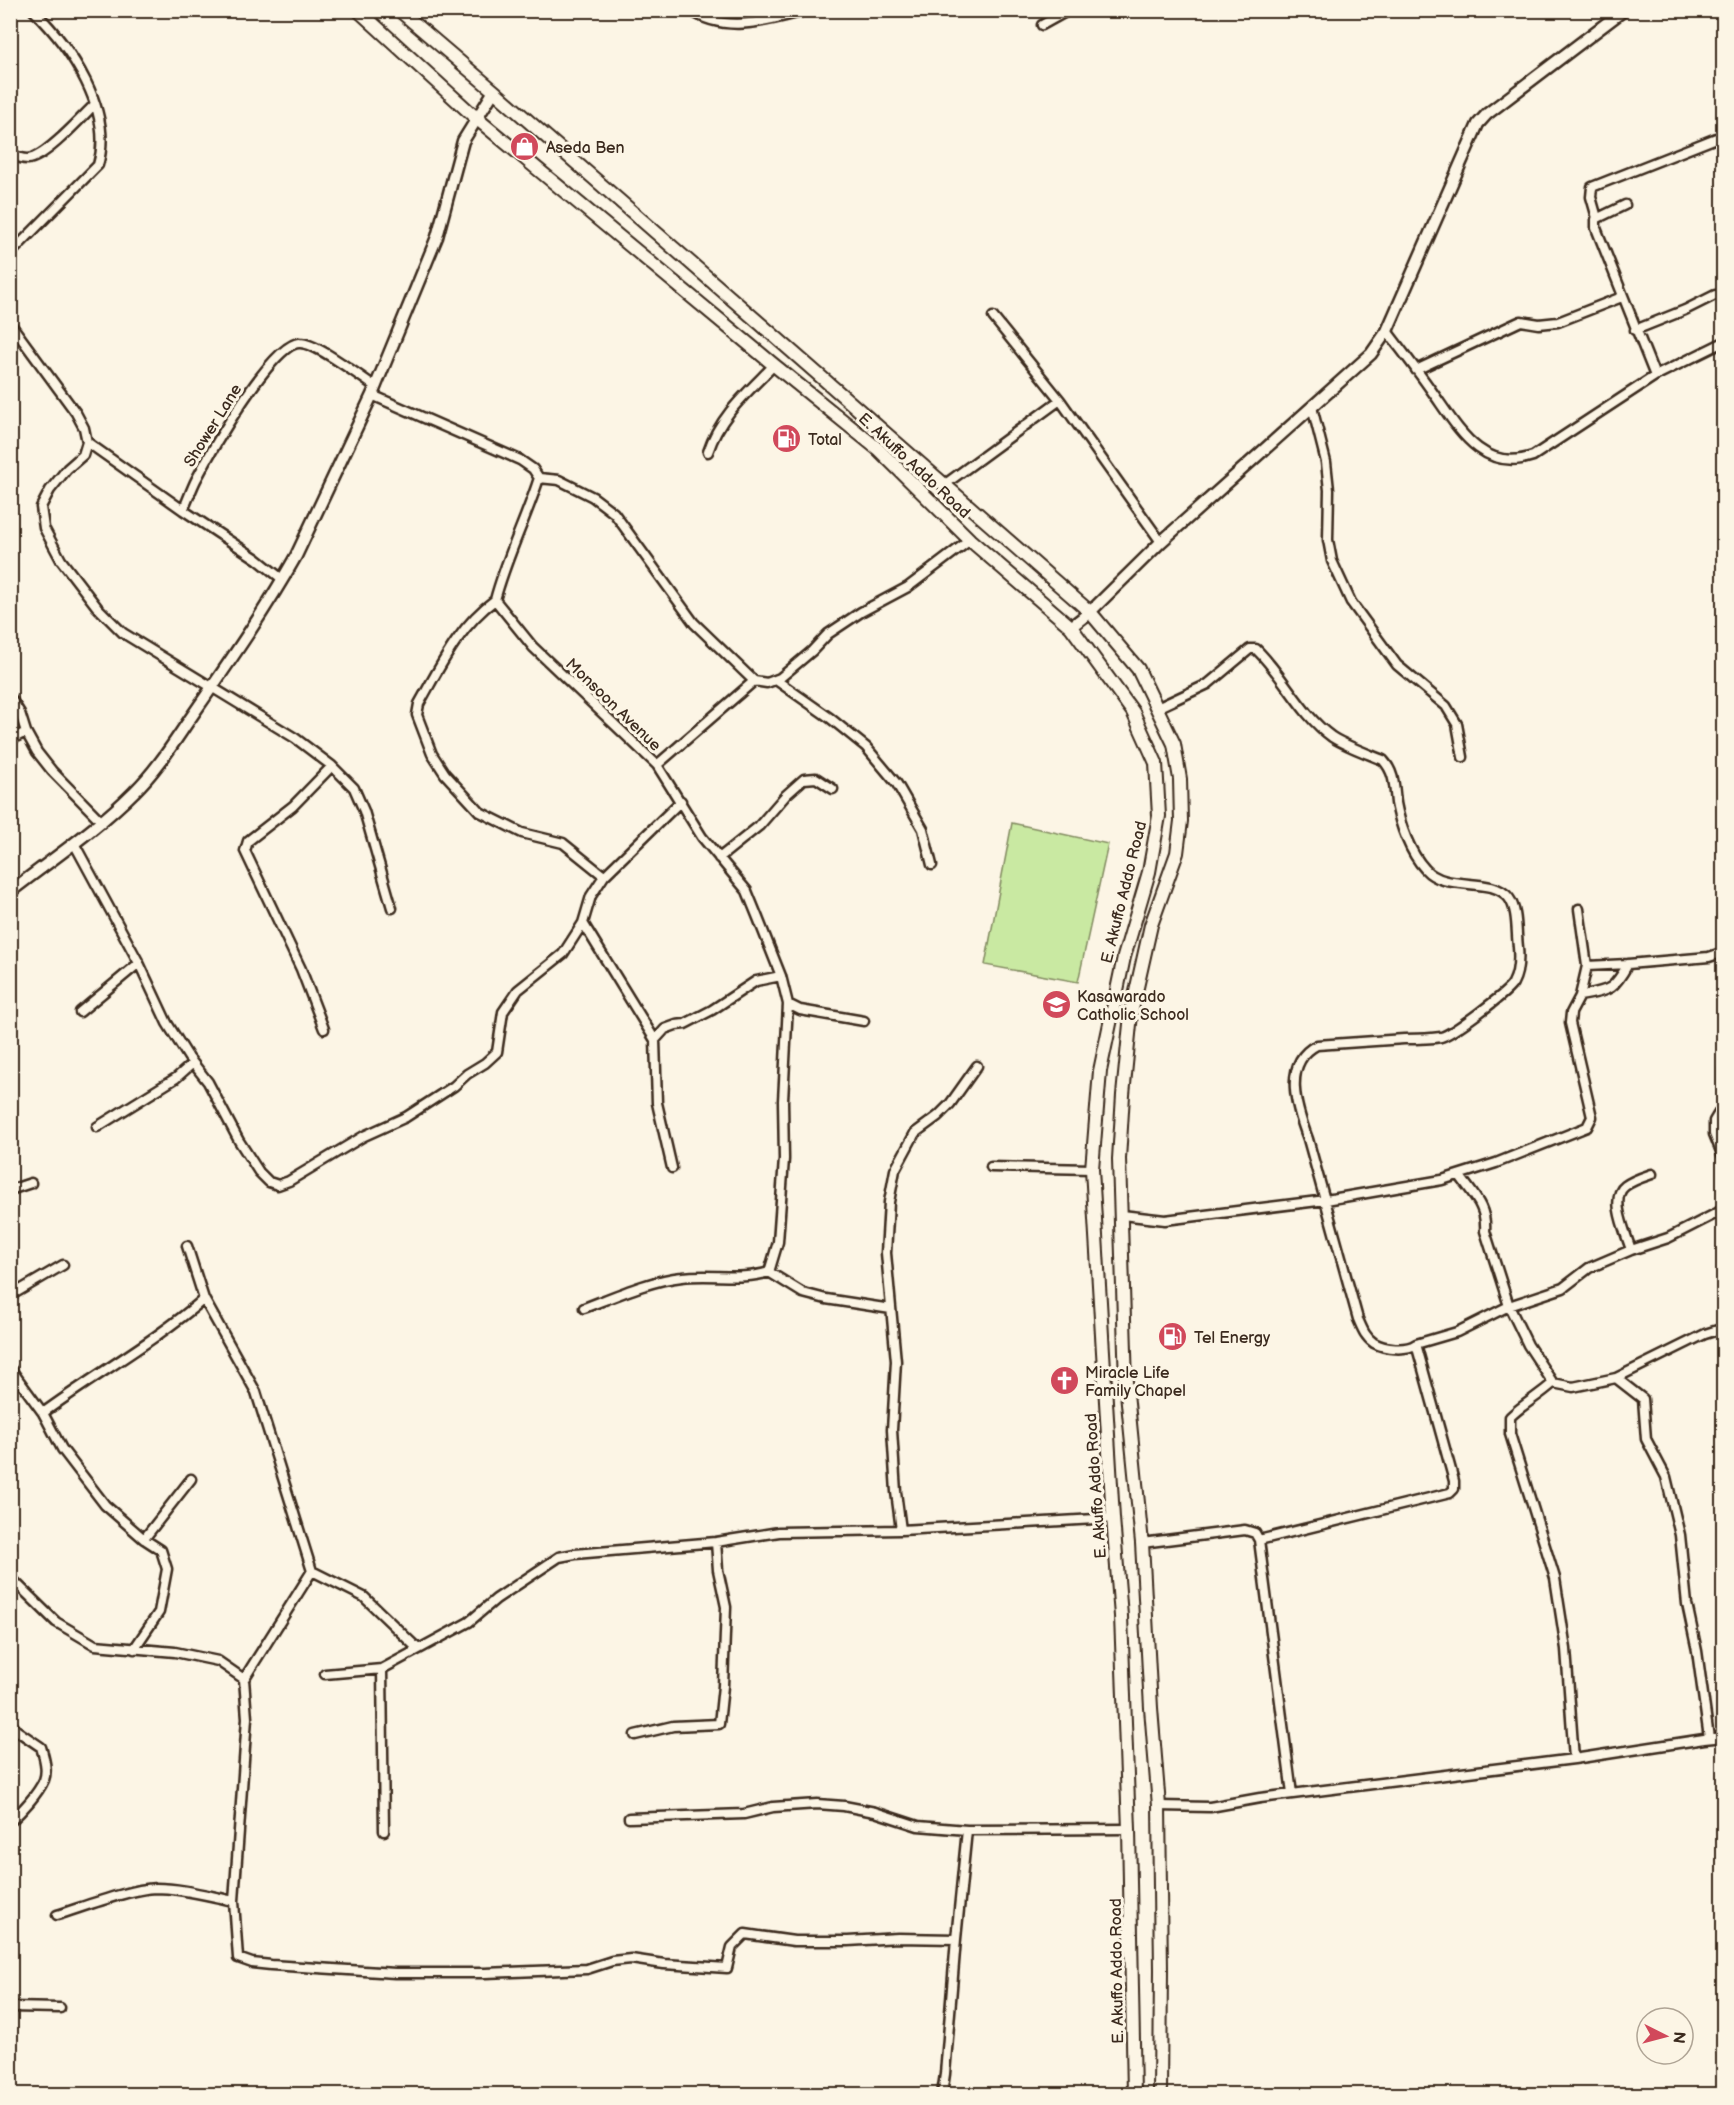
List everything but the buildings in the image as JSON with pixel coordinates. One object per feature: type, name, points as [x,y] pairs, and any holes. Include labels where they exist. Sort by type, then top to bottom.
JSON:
[{"type":"main road","name":"E. Akuffo Addo Road","points":[[358,10],[476,118],[878,449],[970,540],[1071,627],[1133,712],[1156,763],[1159,816],[1149,872],[1124,957],[1100,1071],[1092,1169],[1121,1616],[1129,1829],[1134,2094]]},
{"type":"main road","name":"E. Akuffo Addo Road","points":[[399,10],[1090,612],[1138,669],[1174,744],[1180,779],[1181,822],[1178,853],[1151,925],[1131,1014],[1119,1159],[1126,1383],[1143,1543],[1151,1708],[1159,1806],[1160,2094]]},
{"type":"street","points":[[10,254],[98,165],[102,152],[102,134],[83,75],[53,30],[33,10]]},
{"type":"street","points":[[690,10],[702,19],[751,24],[809,10]]},
{"type":"street","points":[[1042,25],[1069,10]]},
{"type":"street","points":[[1071,627],[1090,612],[1161,542],[1371,354],[1387,332],[1455,172],[1478,124],[1487,114],[1620,12]]},
{"type":"street","points":[[10,892],[75,845],[136,791],[212,686],[296,556],[374,391],[436,237],[463,141],[494,91]]},
{"type":"street","points":[[10,153],[18,158],[29,159],[41,156],[94,105]]},
{"type":"street","points":[[1655,376],[1598,234],[1595,222],[1597,218],[1591,197],[1592,187],[1724,135]]},
{"type":"street","points":[[1597,218],[1625,204]]},
{"type":"street","points":[[1635,330],[1715,295],[1724,296]]},
{"type":"street","points":[[1416,370],[1521,321],[1539,324],[1558,322],[1622,297]]},
{"type":"street","points":[[993,317],[1060,400],[1161,542]]},
{"type":"street","points":[[10,323],[84,428],[87,442],[83,454],[50,490],[41,507],[44,528],[61,560],[97,607],[123,633],[295,738],[332,766],[354,788],[364,810],[392,908]]},
{"type":"street","points":[[1387,332],[1464,436],[1490,455],[1506,460],[1533,456],[1655,376],[1724,342]]},
{"type":"street","name":"Shower Lane","points":[[183,510],[195,481],[235,412],[286,348],[297,342],[308,344],[374,391]]},
{"type":"street","points":[[708,452],[712,438],[728,412],[774,365]]},
{"type":"street","points":[[374,391],[520,460],[539,478],[559,480],[593,497],[614,513],[694,622],[754,681],[767,683],[776,680],[812,651],[828,634],[861,612],[908,586],[970,540]]},
{"type":"street","points":[[944,485],[1060,400]]},
{"type":"street","points":[[1312,407],[1326,462],[1329,490],[1328,540],[1332,561],[1351,602],[1397,665],[1446,706],[1457,724],[1463,757]]},
{"type":"street","points":[[87,442],[257,559],[282,579]]},
{"type":"street","points":[[539,478],[511,548],[495,600],[481,609],[458,637],[419,704],[417,715],[428,744],[445,774],[480,812],[522,833],[563,843],[604,876]]},
{"type":"street","name":"Monsoon Avenue","points":[[495,600],[533,647],[657,765],[754,681]]},
{"type":"street","points":[[1157,708],[1208,684],[1250,649],[1256,649],[1317,724],[1342,743],[1383,760],[1388,766],[1395,781],[1399,815],[1412,850],[1425,869],[1435,879],[1490,887],[1501,891],[1508,896],[1514,908],[1519,958],[1517,972],[1513,984],[1501,996],[1444,1037],[1317,1046],[1309,1049],[1296,1068],[1295,1092],[1298,1112],[1326,1200],[1358,1319],[1364,1334],[1374,1343],[1386,1347],[1411,1347],[1457,1332],[1509,1306],[1563,1288],[1589,1268],[1631,1250],[1668,1238],[1722,1213]]},
{"type":"street","points":[[776,680],[866,747],[897,784],[922,829],[932,866]]},
{"type":"street","points":[[10,697],[20,713],[26,732],[37,752],[52,771],[102,822]]},
{"type":"street","points":[[10,740],[26,732]]},
{"type":"street","points":[[657,765],[702,837],[747,891],[781,976],[788,1005],[783,1101],[784,1159],[778,1242],[769,1272]]},
{"type":"street","points":[[324,1029],[301,969],[245,851],[248,841],[293,806],[332,766]]},
{"type":"street","points":[[718,858],[759,826],[786,795],[804,779],[816,778],[833,789]]},
{"type":"street","points":[[75,845],[139,963],[167,1023],[208,1082],[259,1172],[268,1182],[278,1185],[289,1181],[364,1136],[406,1117],[485,1063],[497,1052],[502,1012],[518,990],[563,954],[583,923],[591,896],[604,876],[681,801]]},
{"type":"street","points":[[1122,1215],[1165,1220],[1326,1200],[1460,1176],[1587,1127],[1592,1117],[1570,1023],[1571,1013],[1580,996],[1587,966],[1579,909]]},
{"type":"street","points":[[583,923],[655,1041],[657,1104],[672,1168]]},
{"type":"street","points":[[1587,966],[1709,957],[1724,952]]},
{"type":"street","points":[[80,1012],[139,963]]},
{"type":"street","points":[[1580,996],[1605,991],[1614,986],[1628,964]]},
{"type":"street","points":[[655,1041],[665,1029],[685,1024],[712,1010],[756,981],[781,976]]},
{"type":"street","points":[[788,1005],[800,1010],[864,1021]]},
{"type":"street","points":[[97,1127],[176,1078],[193,1063]]},
{"type":"street","points":[[901,1530],[892,1430],[896,1361],[886,1253],[889,1202],[895,1170],[915,1133],[950,1104],[977,1066]]},
{"type":"street","points":[[1724,1068],[1723,1106],[1714,1121],[1714,1134],[1724,1159]]},
{"type":"street","points":[[991,1167],[1092,1169]]},
{"type":"street","points":[[1631,1250],[1618,1206],[1618,1198],[1620,1191],[1626,1185],[1652,1174]]},
{"type":"street","points":[[1460,1176],[1483,1208],[1486,1219],[1485,1231],[1509,1306],[1528,1345],[1553,1383],[1573,1387],[1616,1378],[1706,1334],[1724,1328]]},
{"type":"street","points":[[10,1190],[31,1183]]},
{"type":"street","points":[[187,1246],[204,1299],[256,1392],[312,1571],[364,1597],[417,1648]]},
{"type":"street","points":[[10,1296],[63,1265]]},
{"type":"street","points":[[584,1308],[626,1292],[679,1277],[712,1274],[754,1277],[769,1272]]},
{"type":"street","points":[[769,1272],[803,1293],[891,1309]]},
{"type":"street","points":[[43,1413],[178,1321],[204,1299]]},
{"type":"street","points":[[1260,1540],[1450,1494],[1454,1489],[1454,1481],[1416,1344]]},
{"type":"street","points":[[10,1368],[43,1413],[62,1449],[105,1505],[144,1539],[161,1550],[167,1569],[159,1612],[134,1649]]},
{"type":"street","points":[[1616,1378],[1643,1399],[1646,1439],[1668,1484],[1680,1535],[1687,1604],[1709,1738]]},
{"type":"street","points":[[1553,1383],[1544,1392],[1522,1405],[1510,1418],[1510,1434],[1555,1578],[1566,1649],[1574,1760]]},
{"type":"street","points":[[144,1539],[191,1479]]},
{"type":"street","points":[[325,1674],[382,1669],[417,1648],[469,1622],[496,1599],[559,1557],[716,1542],[779,1532],[901,1530],[1113,1518]]},
{"type":"street","points":[[1143,1543],[1245,1530],[1255,1533],[1260,1540],[1292,1794]]},
{"type":"street","points":[[635,1735],[673,1726],[719,1724],[726,1606],[718,1570],[716,1542]]},
{"type":"street","points":[[312,1571],[244,1679],[246,1729],[234,1901],[238,1958],[252,1963],[271,1965],[395,1973],[505,1973],[588,1969],[612,1961],[631,1959],[664,1964],[727,1968],[732,1947],[744,1934],[794,1941],[898,1938],[956,1940]]},
{"type":"street","points":[[10,1577],[56,1622],[94,1645],[175,1652],[218,1661],[244,1679]]},
{"type":"street","points":[[382,1669],[384,1831]]},
{"type":"street","points":[[10,1722],[16,1730],[41,1747],[45,1764],[45,1779],[24,1809],[10,1822]]},
{"type":"street","points":[[1159,1806],[1210,1807],[1292,1794],[1574,1760],[1724,1737]]},
{"type":"street","points":[[629,1818],[744,1814],[772,1807],[817,1804],[875,1812],[918,1826],[967,1830],[1129,1829]]},
{"type":"street","points":[[942,2094],[967,1830]]},
{"type":"street","points":[[57,1915],[155,1888],[193,1892],[234,1901]]},
{"type":"street","points":[[10,2007],[60,2008]]},
{"type":"green space","points":[[1012,823],[1108,844],[1078,982],[985,965]]},
{"type":"place","name":"Aseda Ben","points":[[525,147]]},
{"type":"place","name":"Total","points":[[787,439]]},
{"type":"place","name":"Kasawarado Catholic School","points":[[1056,1005]]},
{"type":"place","name":"Tel Energy","points":[[1173,1337]]},
{"type":"place","name":"Miracle Life Family Chapel","points":[[1064,1381]]}]
